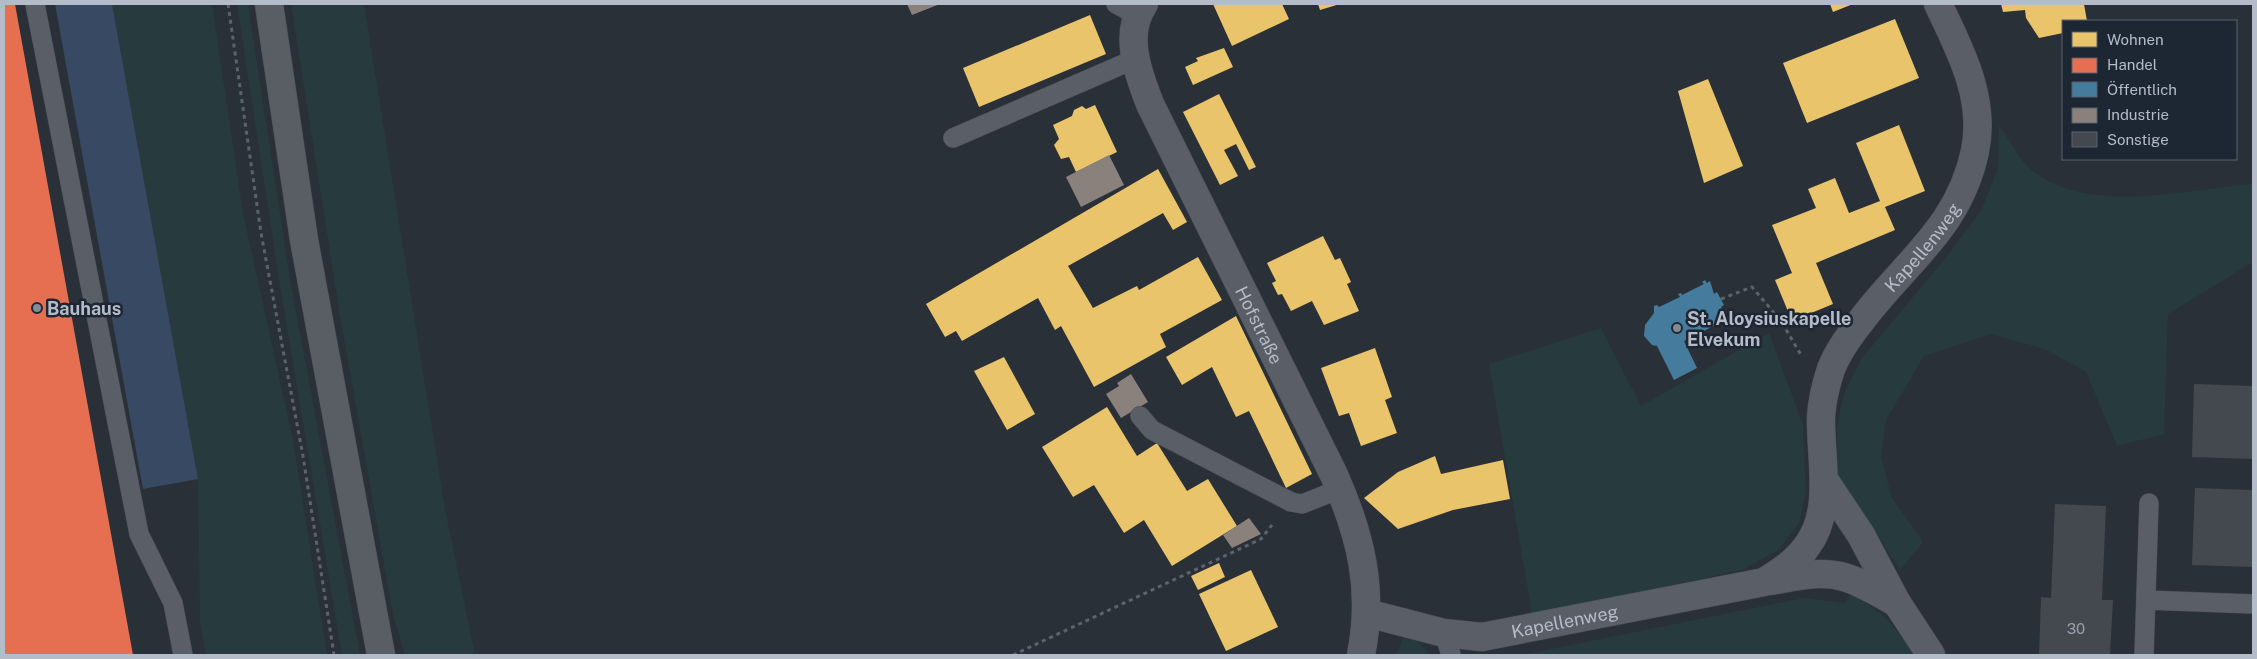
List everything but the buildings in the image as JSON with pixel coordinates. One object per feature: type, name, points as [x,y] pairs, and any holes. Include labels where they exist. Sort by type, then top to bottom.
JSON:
[{"type":"main road","points":[[270,4],[304,240],[381,655]]},
{"type":"street","name":"Kapellenweg","points":[[1764,582],[1783,570],[1808,545],[1815,532],[1822,507],[1825,482],[1821,414],[1831,369],[1846,340],[1871,308],[1934,238],[1946,221],[1957,204],[1969,171],[1978,128],[1974,89],[1938,4]]},
{"type":"street","name":"Hofstraße","points":[[1132,7],[1135,59],[1139,76],[1150,104],[1340,489],[1359,543],[1366,574],[1368,613],[1361,655]]},
{"type":"street","points":[[1825,482],[1861,535],[1897,603],[1931,655]]},
{"type":"street","name":"Kapellenweg","points":[[1368,613],[1447,644],[1764,582],[1814,574],[1830,574],[1845,577],[1897,603]]},
{"type":"lane","points":[[35,4],[139,534],[173,603],[182,655]]},
{"type":"lane","points":[[953,138],[1135,59]]},
{"type":"lane","points":[[1140,416],[1152,430],[1291,502],[1302,504],[1340,489]]},
{"type":"lane","points":[[2144,655],[2149,503]]},
{"type":"lane","points":[[2146,600],[2253,604]]},
{"type":"path","points":[[228,4],[261,233],[303,456],[334,655]]},
{"type":"path","points":[[1721,299],[1752,287],[1781,321],[1802,356],[1831,369]]},
{"type":"path","points":[[1013,655],[1261,539]]},
{"type":"green space","points":[[112,4],[212,4],[243,213],[293,440],[327,655],[206,655],[200,621],[198,479]]},
{"type":"green space","points":[[237,4],[248,4],[290,279],[360,655],[342,655],[279,279]]},
{"type":"green space","points":[[291,4],[364,4],[445,509],[475,655],[405,655],[393,615],[341,322]]},
{"type":"green space","points":[[1999,125],[2028,167],[2057,185],[2083,193],[2111,196],[2140,196],[2253,184],[2253,262],[2168,314],[2164,434],[2117,446],[2086,372],[2045,349],[1991,334],[1924,356],[1886,420],[1881,457],[1892,498],[1923,542],[1900,570],[1838,475],[1837,425],[1844,394],[1862,358],[1944,260],[1981,211],[1998,168]]},
{"type":"green space","points":[[1601,328],[1641,406],[1769,333],[1803,425],[1806,493],[1799,523],[1778,550],[1742,570],[1532,614],[1489,364]]},
{"type":"green space","points":[[1851,593],[1886,618],[1916,655],[1522,655],[1804,598],[1845,603]]},
{"type":"green space","points":[[1403,637],[1418,642],[1429,655],[1393,655],[1398,651]]},
{"type":"water","points":[[55,4],[112,4],[198,479],[143,489]]},
{"type":"place","name":"Bauhaus","points":[[37,308]]},
{"type":"place","name":"St. Aloysiuskapelle Elvekum","points":[[1677,328]]}]
